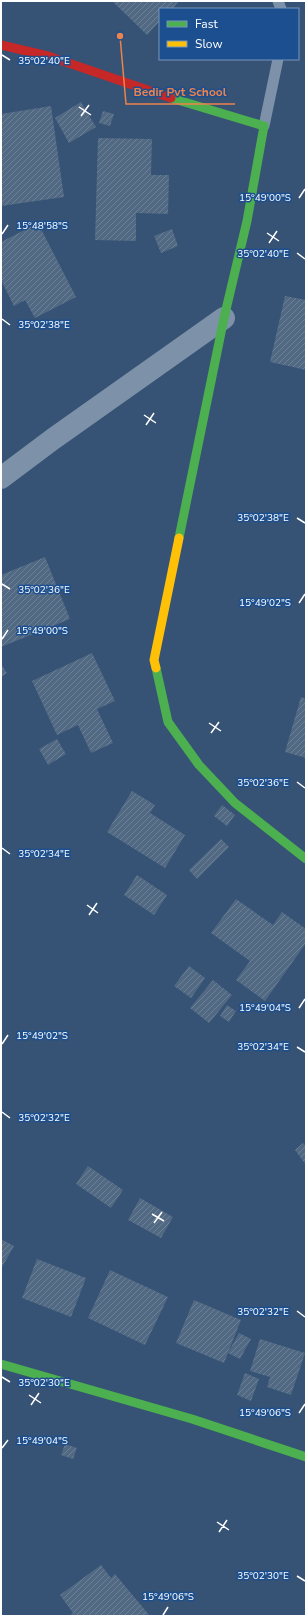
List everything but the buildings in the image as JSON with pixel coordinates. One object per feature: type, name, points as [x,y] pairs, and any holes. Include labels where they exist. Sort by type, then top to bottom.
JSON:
[{"type":"street","points":[[1,45],[48,56],[200,108],[264,126],[247,221],[224,318],[154,660],[168,722],[199,765],[235,803],[306,859]]},
{"type":"street","points":[[1,478],[53,439],[224,318]]},
{"type":"street","points":[[1,1364],[158,1408],[306,1456]]},
{"type":"lane","points":[[264,126],[278,60]]},
{"type":"traffic: fast","points":[[171,98],[264,126],[247,221],[224,318],[179,538]]},
{"type":"traffic: fast","points":[[156,668],[168,722],[199,765],[235,803],[306,859]]},
{"type":"traffic: fast","points":[[1,1364],[192,1419],[306,1457]]},
{"type":"traffic: slow","points":[[156,668],[154,660],[179,538]]},
{"type":"traffic: jam","points":[[1,45],[48,56],[171,98]]},
{"type":"place","name":"Bedir Pvt School","points":[[120,36]]}]
